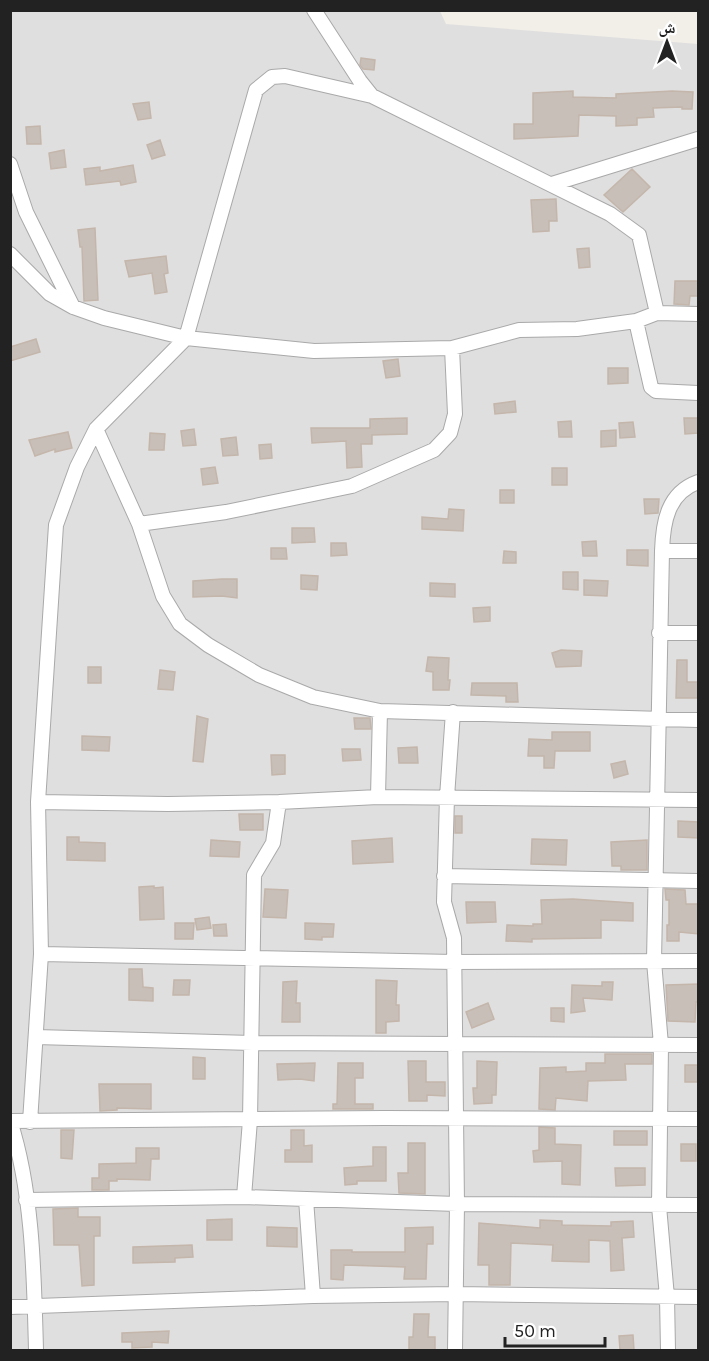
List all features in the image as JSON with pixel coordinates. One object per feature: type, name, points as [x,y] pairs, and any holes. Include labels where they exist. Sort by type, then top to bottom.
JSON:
[{"type":"street","points":[[314,10],[372,96]]},
{"type":"street","points":[[30,1122],[41,954],[38,802],[56,525],[77,467],[96,429],[186,338],[256,90],[272,77],[285,76],[372,96],[610,213],[639,234],[657,312]]},
{"type":"street","points":[[552,184],[699,139]]},
{"type":"street","points":[[10,164],[26,212],[73,307]]},
{"type":"street","points":[[10,254],[50,294],[73,307],[104,318],[186,338],[314,351],[452,348],[519,330],[577,329],[636,321],[657,312],[699,314]]},
{"type":"street","points":[[636,321],[651,387],[656,391],[699,393]]},
{"type":"street","points":[[140,524],[226,512],[352,486],[434,450],[450,433],[455,414],[452,348]]},
{"type":"street","points":[[96,429],[140,524],[164,596],[180,624],[208,645],[260,675],[313,697],[380,711],[699,720]]},
{"type":"street","points":[[668,1350],[667,1297],[659,1206],[661,1045],[654,961],[659,633],[663,524],[670,505],[677,496],[689,486],[699,482]]},
{"type":"street","points":[[662,550],[699,552]]},
{"type":"street","points":[[659,633],[699,633]]},
{"type":"street","points":[[378,797],[380,711]]},
{"type":"street","points":[[453,712],[447,797],[444,902],[454,939],[457,1204],[455,1350]]},
{"type":"street","points":[[38,802],[168,804],[378,797],[699,800]]},
{"type":"street","points":[[244,1197],[250,1119],[254,875],[273,843],[279,802]]},
{"type":"street","points":[[444,876],[699,881]]},
{"type":"street","points":[[41,954],[254,960],[699,961]]},
{"type":"street","points":[[36,1037],[252,1043],[699,1045]]},
{"type":"street","points":[[36,1350],[35,1306],[26,1200],[20,1152],[11,1121],[699,1119]]},
{"type":"street","points":[[26,1200],[244,1197],[457,1204],[699,1205]]},
{"type":"street","points":[[306,1199],[313,1296]]},
{"type":"street","points":[[10,1307],[313,1296],[455,1294],[699,1297]]},
{"type":"shaded area","points":[[10,11],[440,11],[446,24],[698,44],[698,1350],[11,1350]]},
{"type":"building","points":[[361,58],[375,60],[374,70],[363,69],[360,65]]},
{"type":"building","points":[[573,91],[573,97],[616,98],[616,94],[693,92],[692,109],[653,108],[654,117],[637,118],[637,125],[616,126],[616,116],[579,115],[578,136],[514,139],[514,124],[533,124],[533,93]]},
{"type":"building","points":[[149,102],[151,118],[138,120],[133,104]]},
{"type":"building","points":[[40,126],[41,144],[27,144],[26,127]]},
{"type":"building","points":[[160,140],[165,155],[152,159],[147,145]]},
{"type":"building","points":[[64,150],[66,167],[51,169],[49,153]]},
{"type":"building","points":[[133,165],[136,182],[121,185],[120,181],[86,185],[84,169],[100,167],[100,171]]},
{"type":"building","points":[[632,169],[650,187],[623,212],[604,195]]},
{"type":"building","points":[[556,199],[557,221],[549,221],[549,231],[533,232],[531,200]]},
{"type":"building","points":[[95,228],[98,300],[84,301],[82,247],[80,247],[78,230]]},
{"type":"building","points":[[589,248],[590,267],[579,268],[577,249]]},
{"type":"building","points":[[166,256],[168,273],[164,274],[167,292],[155,294],[152,273],[129,277],[125,261]]},
{"type":"building","points":[[675,281],[699,281],[699,296],[690,296],[689,305],[674,304]]},
{"type":"building","points":[[36,339],[40,352],[10,361],[10,347]]},
{"type":"building","points":[[398,359],[400,376],[386,378],[383,361]]},
{"type":"building","points":[[608,368],[628,368],[628,383],[608,384]]},
{"type":"building","points":[[515,401],[516,412],[495,414],[494,404]]},
{"type":"building","points":[[407,418],[407,434],[372,435],[372,444],[361,444],[362,467],[347,468],[346,441],[312,443],[311,428],[370,428],[370,419]]},
{"type":"building","points":[[684,418],[698,418],[698,433],[685,434]]},
{"type":"building","points":[[571,421],[572,437],[559,437],[558,422]]},
{"type":"building","points":[[633,422],[635,437],[620,438],[619,423]]},
{"type":"building","points":[[194,429],[196,445],[183,446],[181,431]]},
{"type":"building","points":[[616,430],[616,446],[601,447],[601,431]]},
{"type":"building","points":[[68,432],[72,448],[55,452],[55,449],[35,456],[29,440]]},
{"type":"building","points":[[150,433],[165,434],[164,450],[149,450]]},
{"type":"building","points":[[236,437],[238,455],[223,456],[221,439]]},
{"type":"building","points":[[271,444],[272,458],[260,459],[259,445]]},
{"type":"building","points":[[215,467],[218,483],[203,485],[201,469]]},
{"type":"building","points":[[552,468],[567,468],[567,485],[552,485]]},
{"type":"building","points":[[500,490],[514,490],[514,503],[500,503]]},
{"type":"building","points":[[644,499],[659,499],[658,513],[645,514]]},
{"type":"building","points":[[449,509],[464,510],[463,531],[422,529],[422,517],[448,519]]},
{"type":"building","points":[[292,528],[314,528],[315,542],[292,543]]},
{"type":"building","points":[[596,541],[597,556],[583,556],[582,542]]},
{"type":"building","points":[[331,543],[346,543],[347,555],[331,556]]},
{"type":"building","points":[[271,548],[286,548],[287,559],[271,559]]},
{"type":"building","points":[[627,550],[648,550],[648,566],[627,565]]},
{"type":"building","points":[[504,551],[516,552],[516,563],[503,563]]},
{"type":"building","points":[[563,572],[578,572],[578,590],[563,589]]},
{"type":"building","points":[[301,575],[318,576],[317,590],[301,589]]},
{"type":"building","points":[[237,579],[237,598],[193,597],[193,581]]},
{"type":"building","points":[[584,580],[608,581],[607,596],[584,595]]},
{"type":"building","points":[[430,583],[455,584],[455,597],[430,596]]},
{"type":"building","points":[[490,607],[490,621],[474,622],[473,608]]},
{"type":"building","points":[[561,650],[582,651],[581,666],[556,667],[552,653]]},
{"type":"building","points":[[428,657],[449,658],[449,690],[433,690],[433,672],[426,671]]},
{"type":"building","points":[[677,660],[687,660],[687,682],[699,682],[699,698],[676,698]]},
{"type":"building","points":[[88,667],[101,667],[101,683],[88,683]]},
{"type":"building","points":[[160,670],[175,672],[173,690],[158,689]]},
{"type":"building","points":[[472,683],[517,683],[518,702],[506,702],[506,696],[471,695]]},
{"type":"building","points":[[197,716],[208,719],[203,762],[193,761]]},
{"type":"building","points":[[354,718],[370,718],[371,729],[355,729]]},
{"type":"building","points":[[552,732],[590,732],[590,751],[555,751],[554,768],[544,768],[544,756],[528,756],[529,739],[552,740]]},
{"type":"building","points":[[82,736],[110,737],[109,751],[82,750]]},
{"type":"building","points":[[417,747],[418,763],[399,763],[398,748]]},
{"type":"building","points":[[342,749],[360,749],[361,760],[343,761]]},
{"type":"building","points":[[271,755],[285,755],[285,774],[272,775]]},
{"type":"building","points":[[625,761],[628,774],[614,778],[611,764]]},
{"type":"building","points":[[239,814],[263,814],[263,830],[240,830]]},
{"type":"building","points":[[455,816],[462,816],[462,833],[455,833]]},
{"type":"building","points":[[678,821],[699,822],[699,838],[678,837]]},
{"type":"building","points":[[67,837],[79,837],[79,842],[105,843],[105,861],[67,860]]},
{"type":"building","points":[[392,838],[393,862],[353,864],[352,841]]},
{"type":"building","points":[[532,839],[567,840],[566,865],[531,864]]},
{"type":"building","points":[[211,840],[240,842],[239,857],[210,856]]},
{"type":"building","points":[[647,840],[647,870],[621,870],[621,866],[612,866],[611,842]]},
{"type":"building","points":[[154,886],[154,888],[163,887],[164,919],[140,920],[139,887]]},
{"type":"building","points":[[265,889],[288,890],[286,918],[263,917]]},
{"type":"building","points":[[665,889],[685,890],[686,904],[699,904],[699,934],[679,932],[679,941],[667,941],[669,900],[666,900]]},
{"type":"building","points":[[573,899],[633,903],[633,921],[601,920],[601,938],[532,939],[532,942],[506,941],[507,925],[542,924],[541,900]]},
{"type":"building","points":[[466,902],[495,902],[496,922],[467,923]]},
{"type":"building","points":[[209,917],[211,928],[197,930],[195,919]]},
{"type":"building","points":[[175,923],[194,923],[193,939],[175,939]]},
{"type":"building","points":[[305,923],[334,924],[333,937],[322,937],[322,940],[305,939]]},
{"type":"building","points":[[226,924],[227,936],[214,936],[213,925]]},
{"type":"building","points":[[129,969],[142,969],[143,987],[153,988],[153,1001],[129,1000]]},
{"type":"building","points":[[174,980],[190,980],[189,995],[173,995]]},
{"type":"building","points":[[376,980],[397,981],[396,1005],[399,1005],[399,1021],[386,1022],[386,1033],[376,1033]]},
{"type":"building","points":[[297,981],[296,1003],[300,1003],[300,1022],[282,1022],[283,982]]},
{"type":"building","points":[[602,982],[613,982],[612,1000],[583,998],[585,1011],[571,1013],[572,985],[602,986]]},
{"type":"building","points":[[699,984],[699,1002],[696,1002],[695,1022],[668,1021],[666,985]]},
{"type":"building","points":[[488,1003],[494,1019],[472,1028],[466,1012]]},
{"type":"building","points":[[551,1008],[564,1008],[564,1022],[551,1021]]},
{"type":"building","points":[[605,1054],[652,1054],[652,1064],[625,1064],[626,1080],[588,1081],[587,1101],[556,1098],[555,1110],[539,1109],[540,1068],[566,1067],[566,1072],[586,1071],[586,1063],[605,1063]]},
{"type":"building","points":[[193,1057],[205,1058],[205,1079],[193,1079]]},
{"type":"building","points":[[408,1061],[426,1061],[426,1082],[445,1082],[445,1096],[427,1095],[427,1101],[409,1101]]},
{"type":"building","points":[[477,1061],[497,1062],[496,1095],[492,1095],[492,1103],[474,1104],[473,1088],[477,1088]]},
{"type":"building","points":[[315,1063],[314,1081],[278,1080],[277,1064]]},
{"type":"building","points":[[338,1063],[363,1063],[363,1078],[355,1078],[355,1104],[373,1104],[373,1109],[333,1109],[333,1104],[337,1104]]},
{"type":"building","points":[[685,1065],[699,1065],[699,1082],[685,1082]]},
{"type":"building","points":[[99,1084],[151,1084],[151,1109],[117,1108],[117,1110],[100,1111]]},
{"type":"building","points":[[539,1127],[555,1128],[555,1144],[581,1145],[580,1185],[562,1184],[562,1161],[534,1162],[533,1151],[539,1150]]},
{"type":"building","points":[[61,1130],[74,1130],[72,1159],[61,1158]]},
{"type":"building","points":[[291,1130],[304,1130],[304,1146],[312,1145],[312,1162],[285,1162],[285,1150],[291,1150]]},
{"type":"building","points":[[614,1131],[647,1131],[647,1145],[614,1145]]},
{"type":"building","points":[[408,1143],[425,1143],[425,1194],[399,1193],[398,1173],[408,1173]]},
{"type":"building","points":[[681,1144],[696,1144],[696,1161],[681,1161]]},
{"type":"building","points":[[373,1147],[386,1147],[386,1181],[357,1181],[357,1184],[345,1185],[344,1168],[373,1166]]},
{"type":"building","points":[[136,1148],[159,1148],[159,1159],[151,1159],[150,1180],[117,1179],[117,1181],[109,1181],[109,1190],[92,1190],[92,1178],[99,1178],[99,1164],[136,1163]]},
{"type":"building","points":[[615,1168],[645,1168],[645,1185],[616,1186]]},
{"type":"building","points":[[78,1208],[78,1217],[100,1217],[100,1236],[94,1236],[94,1285],[82,1286],[79,1245],[54,1245],[53,1209]]},
{"type":"building","points":[[232,1219],[232,1240],[207,1240],[207,1220]]},
{"type":"building","points":[[540,1220],[562,1221],[562,1225],[611,1226],[611,1222],[633,1221],[634,1237],[622,1238],[624,1270],[611,1271],[610,1241],[589,1240],[589,1262],[552,1261],[553,1245],[511,1243],[510,1285],[489,1285],[489,1265],[478,1265],[479,1223],[540,1228]]},
{"type":"building","points":[[267,1227],[297,1228],[297,1247],[267,1246]]},
{"type":"building","points":[[433,1227],[433,1244],[427,1244],[426,1279],[404,1279],[405,1267],[344,1265],[343,1280],[331,1279],[331,1250],[405,1252],[405,1228]]},
{"type":"building","points":[[192,1245],[193,1257],[175,1258],[175,1262],[133,1263],[133,1247]]},
{"type":"building","points":[[414,1314],[429,1314],[428,1337],[435,1337],[435,1350],[409,1350],[409,1337],[413,1337]]},
{"type":"building","points":[[169,1331],[168,1343],[152,1342],[152,1347],[132,1348],[132,1342],[122,1342],[122,1333]]},
{"type":"building","points":[[633,1335],[634,1350],[620,1350],[619,1336]]}]
